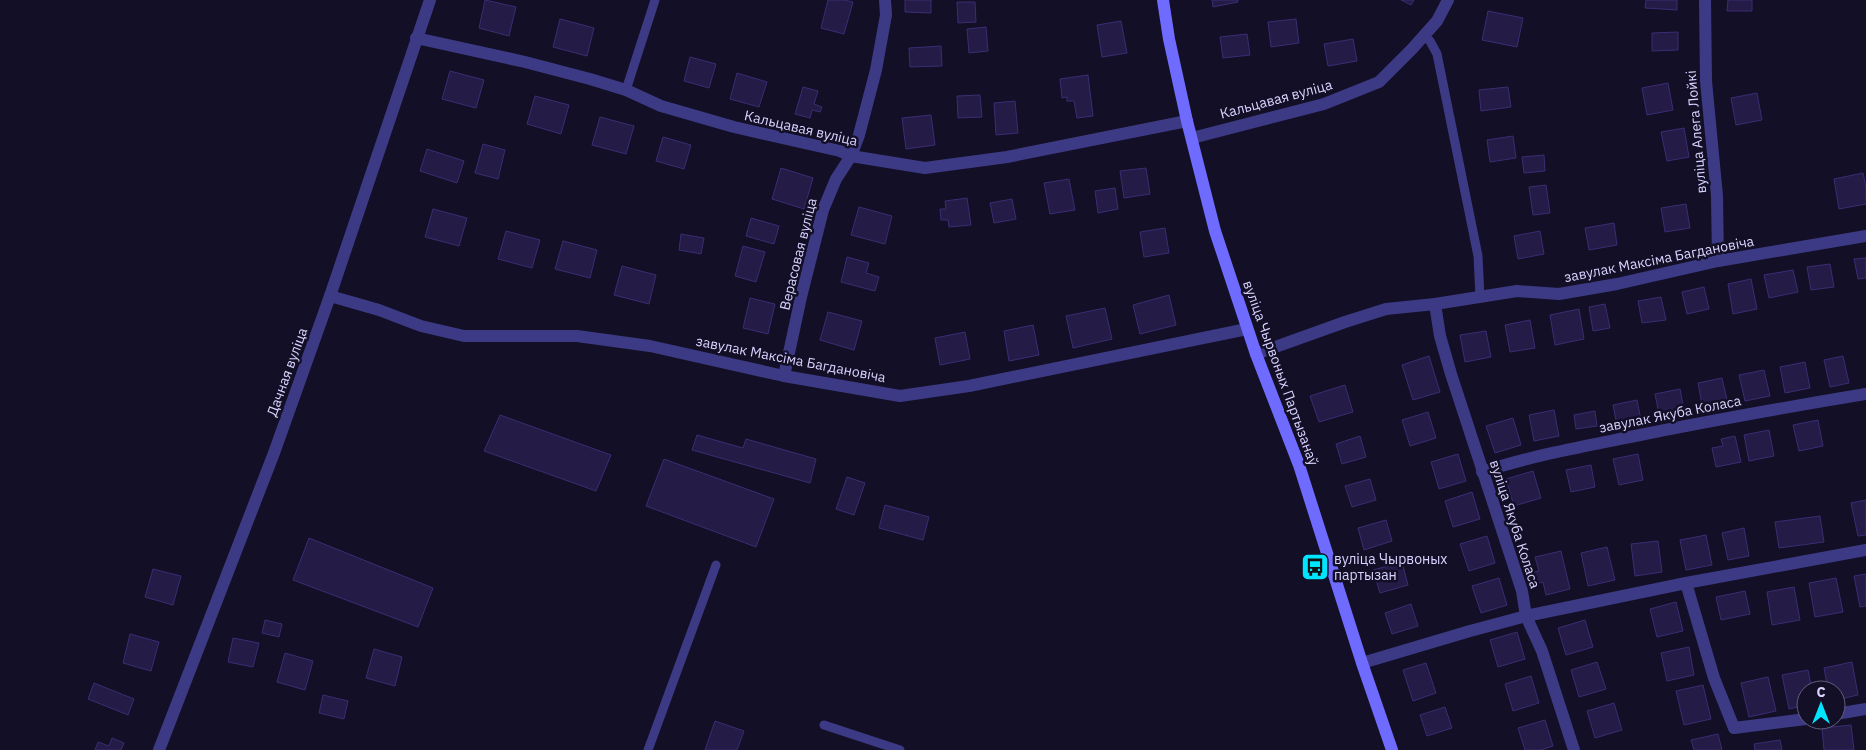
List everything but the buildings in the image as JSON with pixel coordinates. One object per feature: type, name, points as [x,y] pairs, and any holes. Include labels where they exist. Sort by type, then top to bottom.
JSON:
[{"type":"street","name":"Дачная вуліца","points":[[159,750],[274,453],[330,296],[430,0]]},
{"type":"street","name":"Верасовая вуліца","points":[[784,376],[822,210],[836,178],[851,156],[859,135],[876,70],[886,15],[886,0]]},
{"type":"street","name":"вуліца Чырвоных Партызанаў","points":[[1163,0],[1169,39],[1187,121],[1215,232],[1256,354],[1299,465],[1362,664],[1392,750]]},
{"type":"street","name":"Кальцавая вуліца","points":[[1192,138],[1259,119],[1324,104],[1380,82],[1437,21],[1448,0]]},
{"type":"street","name":"вуліца Алега Лойкі","points":[[1705,0],[1706,81],[1717,196],[1718,261]]},
{"type":"street","name":"Кальцавая вуліца","points":[[416,38],[525,62],[626,90],[661,106],[734,127],[851,156],[925,168],[1007,157],[1187,121]]},
{"type":"street","name":"завулак Максіма Багдановіча","points":[[1256,354],[1386,309],[1435,304],[1517,291],[1559,294],[1617,284],[1718,261],[1866,236]]},
{"type":"street","name":"завулак Максіма Багдановіча","points":[[330,296],[380,310],[421,326],[464,336],[577,336],[650,346],[784,376],[900,396],[969,386],[1247,329]]},
{"type":"street","name":"вуліца Якуба Коласа","points":[[1435,304],[1442,343],[1482,472],[1522,591],[1526,616],[1542,651],[1574,750]]},
{"type":"street","name":"завулак Якуба Коласа","points":[[1482,472],[1518,460],[1604,442],[1866,394]]},
{"type":"street","points":[[1362,664],[1526,616],[1686,583],[1866,550]]},
{"type":"street","points":[[1686,583],[1714,678],[1734,728],[1796,720]]},
{"type":"street","points":[[1846,712],[1866,709]]},
{"type":"lane","points":[[626,90],[655,0]]},
{"type":"lane","points":[[1424,36],[1430,41],[1437,54],[1478,256],[1480,297]]},
{"type":"lane","points":[[648,750],[716,565]]},
{"type":"lane","points":[[824,725],[900,750]]},
{"type":"place","name":"вуліца Чырвоных партызан","points":[[1315,567]]}]
